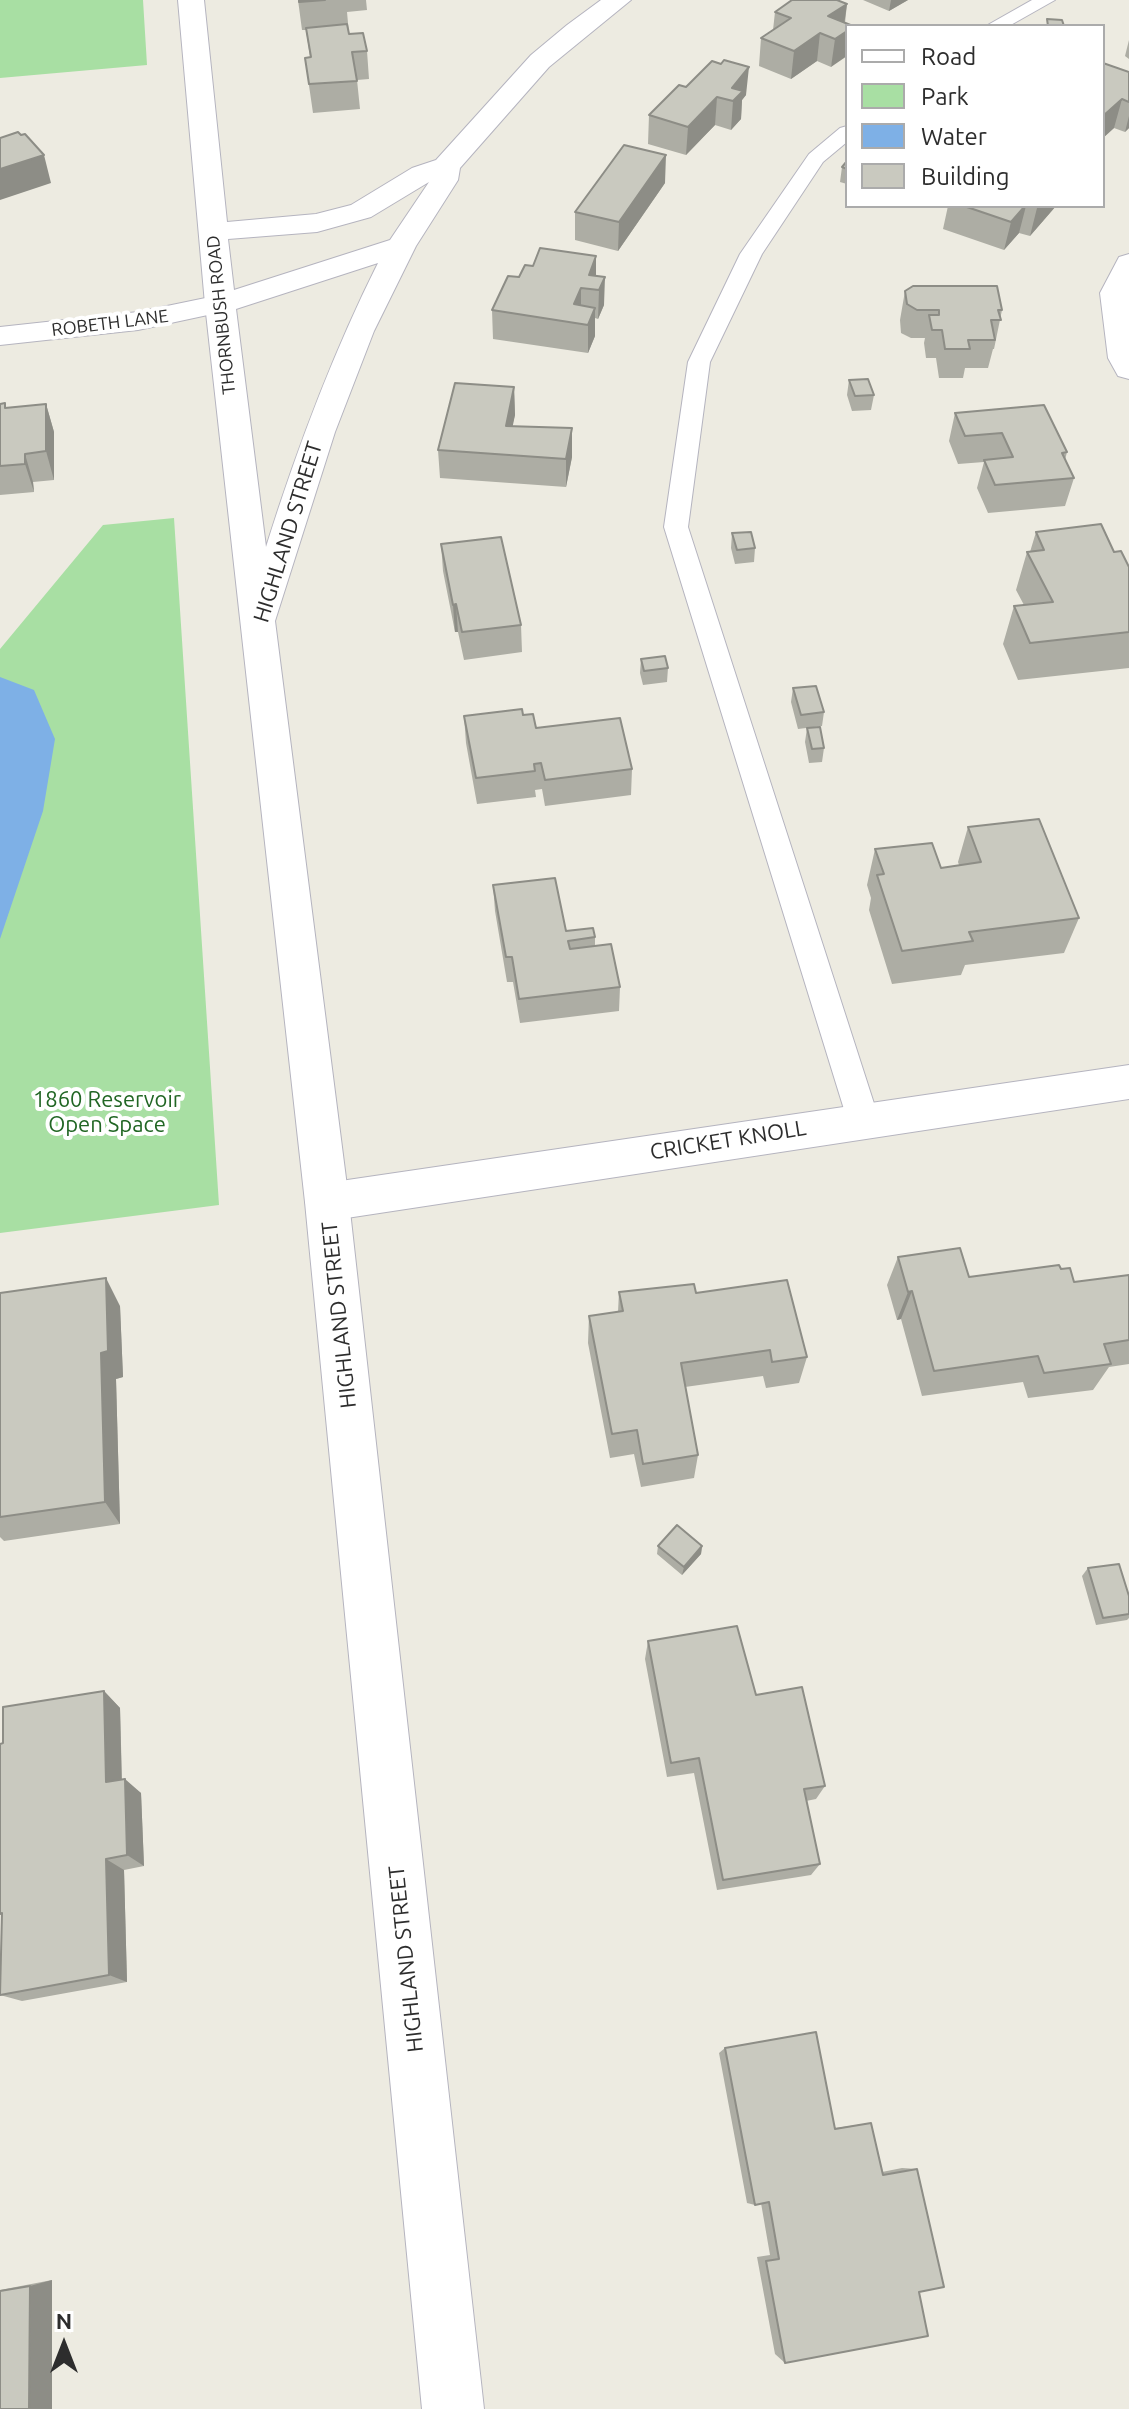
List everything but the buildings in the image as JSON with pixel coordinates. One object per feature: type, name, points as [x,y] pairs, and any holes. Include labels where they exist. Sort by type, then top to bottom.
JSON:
[{"type":"street","name":"THORNBUSH ROAD","points":[[191,0],[212,232],[257,629]]},
{"type":"street","name":"HIGHLAND STREET","points":[[212,232],[317,223],[361,211],[422,174],[446,166],[540,61],[618,0]]},
{"type":"street","name":"HIGHLAND STREET","points":[[446,166],[444,180],[401,246],[359,331],[319,432],[257,629],[327,1202],[453,2409]]},
{"type":"street","points":[[220,304],[401,246]]},
{"type":"street","points":[[1129,263],[1115,293],[1123,358],[1129,369]]},
{"type":"street","name":"ROBETH LANE","points":[[0,336],[127,323],[220,304]]},
{"type":"street","name":"CRICKET KNOLL","points":[[327,1202],[863,1119],[1129,1082]]},
{"type":"lane","points":[[999,24],[1046,0]]},
{"type":"lane","points":[[845,134],[816,158],[751,254],[699,362],[676,527],[863,1119]]},
{"type":"green space","points":[[0,0],[143,0],[147,65],[0,78]]},
{"type":"green space","name":"1860 Reservoir Open Space","points":[[174,518],[219,1205],[0,1233],[0,649],[103,525]]},
{"type":"water","points":[[0,677],[34,690],[55,739],[43,811],[0,939]]}]
